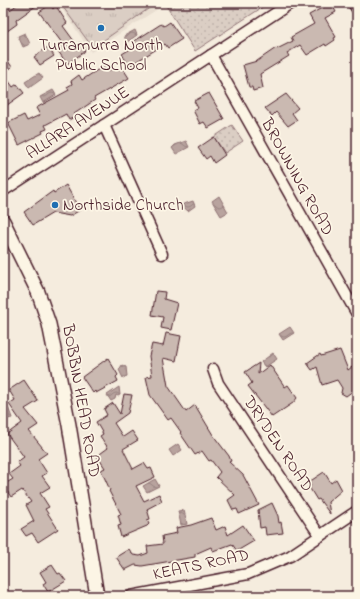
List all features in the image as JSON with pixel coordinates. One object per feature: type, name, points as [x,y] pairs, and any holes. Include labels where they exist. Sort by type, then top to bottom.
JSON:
[{"type":"main road","name":"BOBBIN HEAD ROAD","points":[[3,221],[38,292],[49,324],[64,396],[97,596]]},
{"type":"street","name":"ALLARA AVENUE","points":[[3,191],[291,3]]},
{"type":"street","points":[[353,3],[357,9]]},
{"type":"street","name":"BROWNING ROAD","points":[[211,55],[357,314]]},
{"type":"street","points":[[104,125],[162,254]]},
{"type":"street","name":"DRYDEN ROAD","points":[[213,369],[218,383],[320,536]]},
{"type":"street","name":"KEATS ROAD","points":[[131,596],[248,574],[290,556],[357,511]]},
{"type":"shaded area","name":"Turramurra North Public School","points":[[58,3],[167,3],[91,52]]},
{"type":"green space","name":"Turramurra North Public School","points":[[60,3],[155,3],[155,4],[93,48]]},
{"type":"green space","points":[[269,3],[195,51],[165,4]]},
{"type":"green space","points":[[232,125],[243,141],[225,153],[214,137]]},
{"type":"water","points":[[135,30],[137,35],[127,42],[124,36]]},
{"type":"water","points":[[25,33],[30,44],[23,47],[18,36]]},
{"type":"water","points":[[39,73],[43,78],[29,88],[25,82]]},
{"type":"water","points":[[53,90],[56,95],[43,103],[40,97]]},
{"type":"water","points":[[186,141],[189,147],[176,154],[172,148],[175,145]]},
{"type":"water","points":[[219,196],[228,212],[221,216],[212,201]]},
{"type":"water","points":[[193,201],[195,206],[188,211],[181,205]]},
{"type":"water","points":[[290,327],[294,333],[283,340],[279,334]]},
{"type":"water","points":[[273,353],[277,359],[265,367],[261,362]]},
{"type":"water","points":[[122,365],[126,367],[127,376],[123,378],[119,370]]},
{"type":"water","points":[[119,387],[120,395],[116,395],[115,399],[111,401],[107,395]]},
{"type":"water","points":[[8,407],[12,418],[4,420],[3,409]]},
{"type":"water","points":[[178,444],[182,450],[173,456],[169,450]]},
{"type":"water","points":[[155,479],[159,486],[147,492],[143,486]]},
{"type":"water","points":[[184,510],[187,524],[181,525],[178,511]]},
{"type":"building","points":[[19,3],[40,3],[16,20],[17,24],[3,34],[3,10],[8,7],[10,10]]},
{"type":"building","points":[[331,3],[336,12],[325,18],[336,37],[334,38],[335,40],[307,55],[300,45],[287,53],[289,56],[260,74],[263,88],[253,91],[252,87],[249,87],[243,65],[257,61],[276,48],[277,49],[293,41],[291,37],[314,24],[309,15]]},
{"type":"building","points":[[50,5],[53,9],[56,6],[67,23],[63,26],[77,45],[80,42],[85,49],[84,52],[67,64],[56,48],[62,43],[39,12]]},
{"type":"building","points":[[170,22],[182,39],[168,48],[165,44],[129,66],[122,54],[135,46],[133,42],[161,24],[164,26]]},
{"type":"building","points":[[48,47],[54,56],[40,65],[34,57]]},
{"type":"building","points":[[8,61],[12,67],[3,73],[3,64]]},
{"type":"building","points":[[105,65],[109,70],[113,69],[114,71],[122,67],[129,78],[94,98],[95,100],[74,114],[76,116],[69,120],[66,114],[45,125],[47,129],[42,131],[43,133],[19,145],[8,123],[24,115],[27,121],[40,115],[36,108],[69,90],[67,87],[72,84],[71,81],[79,75],[82,80]]},
{"type":"building","points":[[3,73],[13,87],[17,84],[24,93],[3,108]]},
{"type":"building","points":[[209,93],[224,119],[208,128],[204,122],[200,124],[193,110],[198,108],[194,101]]},
{"type":"building","points":[[286,94],[298,108],[292,113],[297,120],[288,126],[276,112],[272,116],[265,108]]},
{"type":"building","points":[[214,137],[225,155],[214,163],[210,156],[206,159],[198,148]]},
{"type":"building","name":"Northside Church","points":[[66,185],[80,210],[70,216],[53,213],[33,225],[24,212],[53,191],[54,193]]},
{"type":"building","points":[[156,291],[165,292],[164,299],[177,303],[171,330],[161,328],[163,317],[152,315]]},
{"type":"building","points":[[166,333],[181,336],[176,361],[163,358],[168,386],[186,412],[195,405],[213,435],[229,456],[231,461],[229,462],[243,475],[259,505],[239,514],[237,509],[233,510],[228,500],[235,495],[216,477],[220,472],[202,451],[195,455],[171,418],[168,420],[150,395],[146,377],[152,376],[149,356],[152,344],[163,346]]},
{"type":"building","points":[[340,350],[348,370],[352,367],[357,374],[357,388],[346,396],[341,393],[342,388],[337,380],[322,385],[317,367],[312,370],[307,363],[320,354],[321,356]]},
{"type":"building","points":[[108,358],[118,375],[116,377],[118,381],[96,393],[95,391],[93,393],[82,377]]},
{"type":"building","points":[[259,363],[258,374],[270,365],[285,387],[288,385],[297,398],[293,403],[272,417],[248,386],[252,383],[245,372]]},
{"type":"building","points":[[24,380],[38,401],[25,409],[38,425],[29,431],[47,453],[38,459],[47,473],[42,476],[50,487],[40,493],[49,507],[45,509],[58,529],[38,542],[32,533],[26,536],[21,529],[34,521],[26,505],[31,502],[22,490],[11,497],[3,485],[13,479],[9,474],[20,466],[17,462],[24,457],[7,434],[22,423],[9,404],[15,400],[9,390]]},
{"type":"building","points":[[124,394],[132,395],[128,413],[114,423],[123,437],[132,431],[138,440],[123,449],[133,469],[144,463],[148,469],[151,468],[155,477],[136,486],[144,501],[159,494],[162,501],[147,509],[150,519],[147,520],[149,524],[147,526],[121,537],[118,526],[121,525],[118,515],[121,514],[109,491],[110,490],[101,470],[105,468],[97,456],[108,448],[100,436],[103,434],[96,422],[107,415],[104,409],[113,403],[120,414]]},
{"type":"building","points":[[324,472],[331,483],[336,479],[342,490],[328,502],[330,514],[319,499],[317,500],[309,487],[311,486],[309,482]]},
{"type":"building","points":[[272,503],[278,516],[279,523],[281,522],[283,533],[266,535],[265,527],[260,528],[258,510]]},
{"type":"building","points":[[211,518],[216,530],[225,526],[228,535],[243,525],[254,541],[237,551],[232,544],[213,551],[211,547],[195,554],[195,557],[142,566],[135,565],[125,570],[116,557],[129,549],[133,555],[140,556],[148,553],[147,546],[163,544],[162,536],[177,533],[176,528],[191,525]]},
{"type":"building","points":[[52,565],[58,574],[60,573],[66,581],[48,592],[43,584],[46,582],[40,572]]},
{"type":"place","name":"Turramurra North Public School","points":[[101,28]]},
{"type":"place","name":"Northside Church","points":[[55,205]]}]
